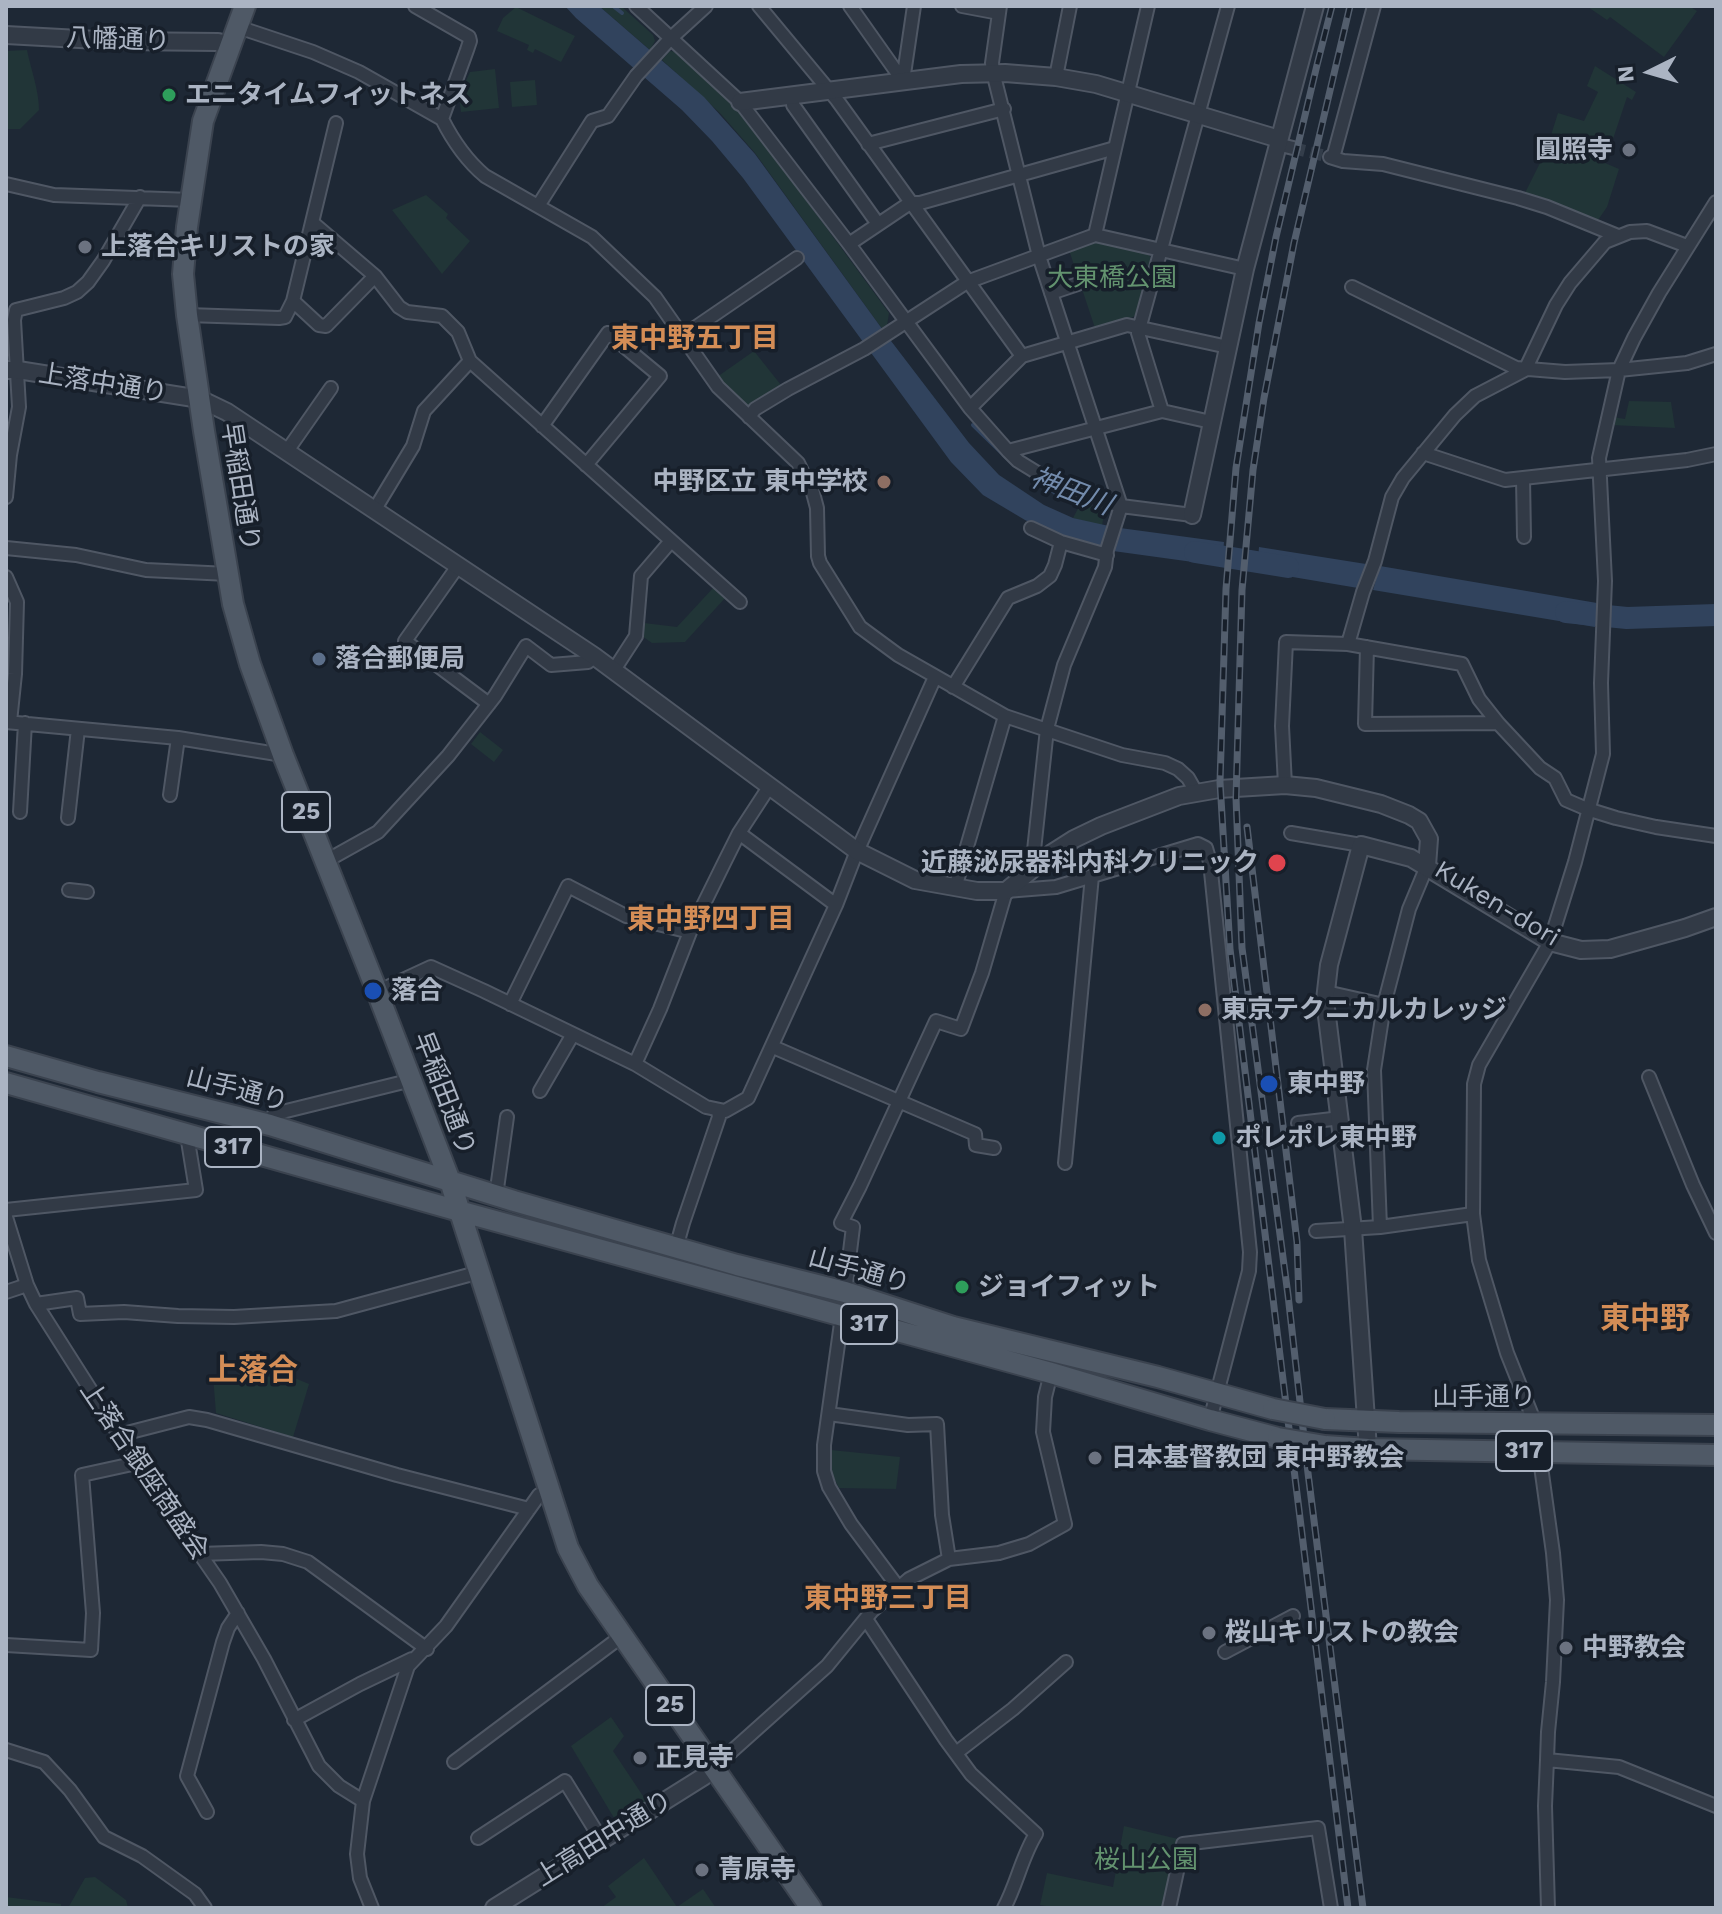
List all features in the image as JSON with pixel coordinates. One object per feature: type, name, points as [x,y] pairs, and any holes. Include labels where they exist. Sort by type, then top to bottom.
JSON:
[{"type":"main road","name":"早稲田通り","points":[[241,15],[203,121],[184,250],[184,291],[228,574],[250,664],[450,1181],[568,1548],[622,1636],[811,1908]]},
{"type":"main road","name":"山手通り","points":[[6,1056],[270,1125],[496,1196],[845,1292],[953,1327],[1158,1377],[1273,1409],[1325,1419],[1366,1422],[1716,1425]]},
{"type":"main road","name":"山手通り","points":[[6,1083],[1278,1438],[1325,1446],[1540,1460],[1716,1455]]},
{"type":"street","points":[[415,6],[469,37],[470,41],[442,119]]},
{"type":"street","points":[[636,6],[740,102],[970,408],[1018,461],[1062,488],[1121,506],[1192,515],[1245,269],[1283,144],[1315,6]]},
{"type":"street","points":[[538,206],[592,121],[608,116],[638,74],[706,6]]},
{"type":"street","points":[[759,6],[830,91],[1022,356]]},
{"type":"street","points":[[850,6],[903,81]]},
{"type":"street","points":[[903,81],[914,6]]},
{"type":"street","points":[[962,6],[999,9],[993,72],[1039,256],[1121,506],[1105,567],[1064,665],[1047,729],[1032,869]]},
{"type":"street","points":[[1056,77],[1070,6]]},
{"type":"street","points":[[1095,235],[1148,6]]},
{"type":"street","points":[[1162,411],[1138,333],[1228,6]]},
{"type":"street","points":[[1374,6],[1331,158],[1383,164],[1518,198],[1618,236]]},
{"type":"street","points":[[241,15],[247,30],[313,52],[359,72],[442,119],[470,164],[485,176],[592,237],[655,297],[718,387],[798,463],[817,508],[820,563],[860,627],[898,655],[1005,716],[1122,755],[1165,763],[1188,778],[1196,792]]},
{"type":"street","name":"八幡通り","points":[[6,35],[218,42],[230,45]]},
{"type":"street","points":[[740,102],[993,72],[1096,84],[1198,114],[1283,144]]},
{"type":"street","points":[[793,95],[793,105],[878,224]]},
{"type":"street","points":[[868,144],[1004,109]]},
{"type":"street","points":[[187,315],[285,317],[293,301],[336,123]]},
{"type":"street","points":[[849,244],[910,203],[920,203],[1115,148]]},
{"type":"street","points":[[6,184],[54,195],[191,200]]},
{"type":"street","points":[[6,497],[19,407],[12,370],[16,310],[64,298],[88,282],[140,197]]},
{"type":"street","points":[[1548,1908],[1545,1806],[1557,1600],[1535,1423],[1507,1353],[1479,1260],[1473,1214],[1475,1075],[1550,942],[1603,754],[1601,683],[1605,581],[1599,458],[1619,370],[1687,246],[1716,202]]},
{"type":"street","points":[[313,223],[375,276],[399,307],[407,312],[442,316],[458,332],[470,361],[740,602]]},
{"type":"street","points":[[1348,644],[1392,497],[1455,415],[1475,396],[1525,370],[1556,305],[1570,283],[1605,242],[1630,232],[1647,231],[1687,246]]},
{"type":"street","points":[[749,417],[755,409],[867,347],[967,282],[1095,235],[1245,269]]},
{"type":"street","points":[[683,336],[797,258]]},
{"type":"street","points":[[293,301],[319,325],[326,326],[375,276]]},
{"type":"street","points":[[1051,293],[1078,284]]},
{"type":"street","points":[[1352,287],[1525,370],[1619,370],[1687,363],[1716,354]]},
{"type":"street","points":[[970,408],[1022,356],[1127,325],[1228,347]]},
{"type":"street","points":[[542,426],[608,333],[660,376],[586,465]]},
{"type":"street","points":[[375,509],[413,446],[424,411],[470,361]]},
{"type":"street","name":"上落中通り","points":[[12,370],[200,399],[227,412],[594,656],[857,851],[915,880],[977,891],[1006,891]]},
{"type":"street","points":[[287,451],[331,388]]},
{"type":"street","points":[[1008,451],[1162,411],[1211,422]]},
{"type":"street","points":[[1423,453],[1505,480],[1687,460],[1716,454]]},
{"type":"street","points":[[1523,478],[1524,537]]},
{"type":"street","points":[[1031,528],[1061,542],[1107,552]]},
{"type":"street","points":[[614,670],[636,636],[641,576],[671,541]]},
{"type":"street","points":[[953,687],[1008,598],[1037,586],[1050,576],[1061,542]]},
{"type":"street","points":[[6,548],[76,555],[146,570],[228,574]]},
{"type":"street","points":[[458,566],[405,641],[489,704]]},
{"type":"street","points":[[6,577],[17,602],[15,674],[8,722],[178,738],[283,755]]},
{"type":"street","points":[[1285,785],[1282,726],[1286,642],[1348,644],[1462,664],[1479,699],[1540,768],[1555,778],[1566,800],[1587,809],[1656,827],[1716,836]]},
{"type":"street","points":[[326,861],[378,832],[448,756],[489,704],[526,646],[551,665],[588,662],[594,656]]},
{"type":"street","points":[[1367,647],[1365,724],[1498,723]]},
{"type":"street","points":[[377,992],[431,967],[635,1064],[706,1107],[725,1111],[748,1098],[773,1047],[935,677]]},
{"type":"street","points":[[955,888],[1005,716]]},
{"type":"street","points":[[20,812],[25,723]]},
{"type":"street","points":[[68,818],[78,729]]},
{"type":"street","points":[[170,795],[178,738]]},
{"type":"street","name":"Kuken-dori","points":[[1006,891],[1052,853],[1083,835],[1179,796],[1285,785],[1316,788],[1399,809],[1419,821],[1429,839],[1427,866],[1550,942],[1581,950],[1610,949],[1716,917]]},
{"type":"street","points":[[635,1064],[690,932],[739,833],[769,787]]},
{"type":"street","points":[[739,833],[836,905]]},
{"type":"street","points":[[1291,833],[1361,845],[1411,858],[1427,866],[1409,909],[1384,1005],[1374,1070],[1380,1227]]},
{"type":"street","points":[[845,1292],[853,1227],[841,1223],[936,1021],[961,1029],[982,973],[1006,891],[1056,887],[1198,844],[1206,848],[1210,862],[1250,1252],[1249,1271],[1210,1420]]},
{"type":"street","points":[[1361,845],[1329,965],[1326,992],[1353,1229],[1368,1449]]},
{"type":"street","points":[[1065,1163],[1092,876]]},
{"type":"street","points":[[510,1004],[568,886],[626,916],[690,932]]},
{"type":"street","points":[[69,890],[87,892]]},
{"type":"street","points":[[1326,992],[1384,1005]]},
{"type":"street","points":[[540,1091],[573,1034]]},
{"type":"street","points":[[773,1047],[975,1134],[976,1145],[994,1148]]},
{"type":"street","points":[[1649,1077],[1716,1233]]},
{"type":"street","points":[[270,1125],[274,1114],[412,1080]]},
{"type":"street","points":[[676,1248],[719,1117],[718,1111]]},
{"type":"street","points":[[496,1196],[507,1117]]},
{"type":"street","points":[[1298,1123],[1341,1118]]},
{"type":"street","points":[[6,1210],[196,1190],[187,1135]]},
{"type":"street","points":[[1316,1231],[1380,1227],[1473,1214]]},
{"type":"street","name":"上落合銀座商盛会","points":[[8,1226],[36,1304],[137,1463],[238,1613],[319,1766],[339,1786],[363,1801]]},
{"type":"street","points":[[36,1304],[77,1298],[80,1314],[124,1312],[234,1317],[298,1314],[336,1311],[480,1272]]},
{"type":"street","points":[[6,1292],[27,1285]]},
{"type":"street","points":[[842,1316],[824,1445],[824,1471],[829,1487],[851,1524],[898,1587]]},
{"type":"street","points":[[713,1768],[827,1666],[872,1611],[909,1579],[949,1559],[999,1553],[1029,1544],[1065,1524],[1043,1432],[1045,1397],[1051,1373]]},
{"type":"street","points":[[829,1414],[908,1425],[937,1424],[942,1515],[949,1559]]},
{"type":"street","points":[[119,1435],[189,1417],[207,1420],[529,1509]]},
{"type":"street","points":[[6,1645],[91,1650],[93,1613],[82,1475],[137,1463]]},
{"type":"street","points":[[294,1720],[427,1649],[539,1495],[549,1491]]},
{"type":"street","points":[[199,1554],[261,1552],[283,1554],[308,1562],[427,1649]]},
{"type":"street","points":[[207,1812],[187,1776],[223,1642],[238,1613]]},
{"type":"street","points":[[1225,1652],[1293,1616]]},
{"type":"street","points":[[866,1619],[971,1774],[1036,1834],[1004,1908]]},
{"type":"street","points":[[454,1762],[622,1636]]},
{"type":"street","points":[[372,1908],[360,1878],[357,1854],[363,1801],[408,1666],[414,1658]]},
{"type":"street","points":[[956,1753],[1013,1709],[1066,1662]]},
{"type":"street","points":[[6,1750],[44,1762],[70,1790],[104,1837],[142,1856],[195,1894],[205,1908]]},
{"type":"street","points":[[1547,1760],[1619,1767],[1716,1806]]},
{"type":"street","name":"上高田中通り","points":[[494,1908],[713,1768]]},
{"type":"street","points":[[478,1838],[565,1781],[602,1841]]},
{"type":"street","points":[[1169,1908],[1183,1844],[1318,1828],[1331,1908]]},
{"type":"green space","points":[[599,6],[621,6],[653,35],[655,41],[650,50]]},
{"type":"green space","points":[[1689,6],[1697,11],[1664,57],[1610,17],[1607,20],[1588,7]]},
{"type":"green space","points":[[516,7],[575,36],[561,62],[535,49],[533,53],[527,50],[529,45],[497,31],[503,18]]},
{"type":"green space","points":[[27,50],[39,110],[20,129],[6,129],[6,51]]},
{"type":"green space","points":[[670,51],[676,52],[712,83],[745,117],[889,313],[887,326],[883,330],[755,153],[720,113],[662,60]]},
{"type":"green space","points":[[1595,66],[1636,92],[1632,100],[1627,97],[1605,163],[1619,169],[1607,207],[1596,223],[1524,195],[1546,151],[1558,113],[1584,121],[1598,92],[1587,86]]},
{"type":"green space","points":[[495,69],[499,108],[461,112],[459,96],[470,72]]},
{"type":"green space","points":[[535,80],[537,105],[512,107],[510,82]]},
{"type":"green space","points":[[426,195],[448,214],[446,218],[470,241],[442,274],[392,210]]},
{"type":"green space","name":"大東橋公園","points":[[1096,241],[1147,252],[1153,261],[1139,312],[1133,317],[1095,328],[1069,250]]},
{"type":"green space","points":[[754,351],[781,385],[746,407],[717,377]]},
{"type":"green space","points":[[1629,401],[1671,402],[1675,428],[1611,425],[1613,417],[1625,419]]},
{"type":"green space","points":[[1081,503],[1105,507],[1102,526],[1073,518]]},
{"type":"green space","points":[[714,587],[726,597],[685,642],[652,643],[642,636],[644,623],[677,627]]},
{"type":"green space","points":[[480,732],[503,750],[494,762],[471,744]]},
{"type":"green space","points":[[213,1376],[292,1377],[309,1384],[293,1437],[216,1413]]},
{"type":"green space","points":[[831,1450],[900,1457],[896,1489],[839,1488],[829,1468]]},
{"type":"green space","points":[[611,1717],[624,1736],[613,1751],[647,1802],[617,1823],[571,1746]]},
{"type":"green space","name":"桜山公園","points":[[1124,1826],[1178,1839],[1165,1908],[1057,1908],[1040,1905],[1047,1873],[1113,1887]]},
{"type":"green space","points":[[644,1858],[677,1907],[703,1889],[716,1908],[601,1908],[616,1897],[608,1886]]},
{"type":"green space","points":[[95,1877],[126,1900],[128,1908],[68,1908],[85,1878]]},
{"type":"green space","points":[[6,1897],[61,1904],[61,1908],[6,1908]]},
{"type":"water","points":[[565,6],[599,6],[704,97],[755,154],[969,443],[999,475],[1044,505],[1073,518],[1109,526],[1102,549],[1061,537],[983,495],[951,462],[743,178],[712,141],[682,110]]},
{"type":"water","points":[[1120,528],[1224,542],[1222,566],[1113,551]]},
{"type":"water","points":[[1259,547],[1366,564],[1358,588],[1257,571]]},
{"type":"water","points":[[1380,566],[1597,603],[1595,627],[1373,590]]},
{"type":"waterway","points":[[613,6],[622,13]]},
{"type":"waterway","points":[[973,425],[1011,462]]},
{"type":"waterway","points":[[1038,480],[1073,502]]},
{"type":"waterway","name":"神田川","points":[[1195,552],[1288,567]]},
{"type":"waterway","name":"神田川","points":[[1566,612],[1627,618],[1716,615]]},
{"type":"tunnel","points":[[1293,148],[1330,157]]},
{"type":"railway","points":[[1332,6],[1276,237],[1236,468],[1226,589],[1220,782],[1230,949],[1348,1908]]},
{"type":"railway","points":[[1350,6],[1294,243],[1253,470],[1242,590],[1236,798],[1242,948],[1363,1908]]},
{"type":"railway","points":[[1247,827],[1297,1242],[1299,1300]]},
{"type":"place","name":"エニタイムフィットネス","points":[[169,95]]},
{"type":"place","name":"圓照寺","points":[[1629,150]]},
{"type":"place","name":"上落合キリストの家","points":[[85,247]]},
{"type":"place","name":"中野区立 東中学校","points":[[884,482]]},
{"type":"place","name":"落合郵便局","points":[[319,659]]},
{"type":"place","name":"近藤泌尿器科内科クリニック","points":[[1277,863]]},
{"type":"place","name":"落合","points":[[373,991]]},
{"type":"place","name":"東京テクニカルカレッジ","points":[[1205,1010]]},
{"type":"place","name":"東中野","points":[[1269,1084]]},
{"type":"place","name":"ポレポレ東中野","points":[[1219,1138]]},
{"type":"place","name":"ジョイフィット","points":[[962,1287]]},
{"type":"place","name":"日本基督教団 東中野教会","points":[[1095,1458]]},
{"type":"place","name":"桜山キリストの教会","points":[[1209,1633]]},
{"type":"place","name":"中野教会","points":[[1566,1648]]},
{"type":"place","name":"正見寺","points":[[640,1758]]},
{"type":"place","name":"青原寺","points":[[702,1870]]},
{"type":"district","name":"東中野五丁目","points":[[695,339]]},
{"type":"district","name":"東中野四丁目","points":[[711,920]]},
{"type":"district","name":"東中野","points":[[1645,1319]]},
{"type":"district","name":"上落合","points":[[253,1371]]},
{"type":"district","name":"東中野三丁目","points":[[888,1599]]}]
